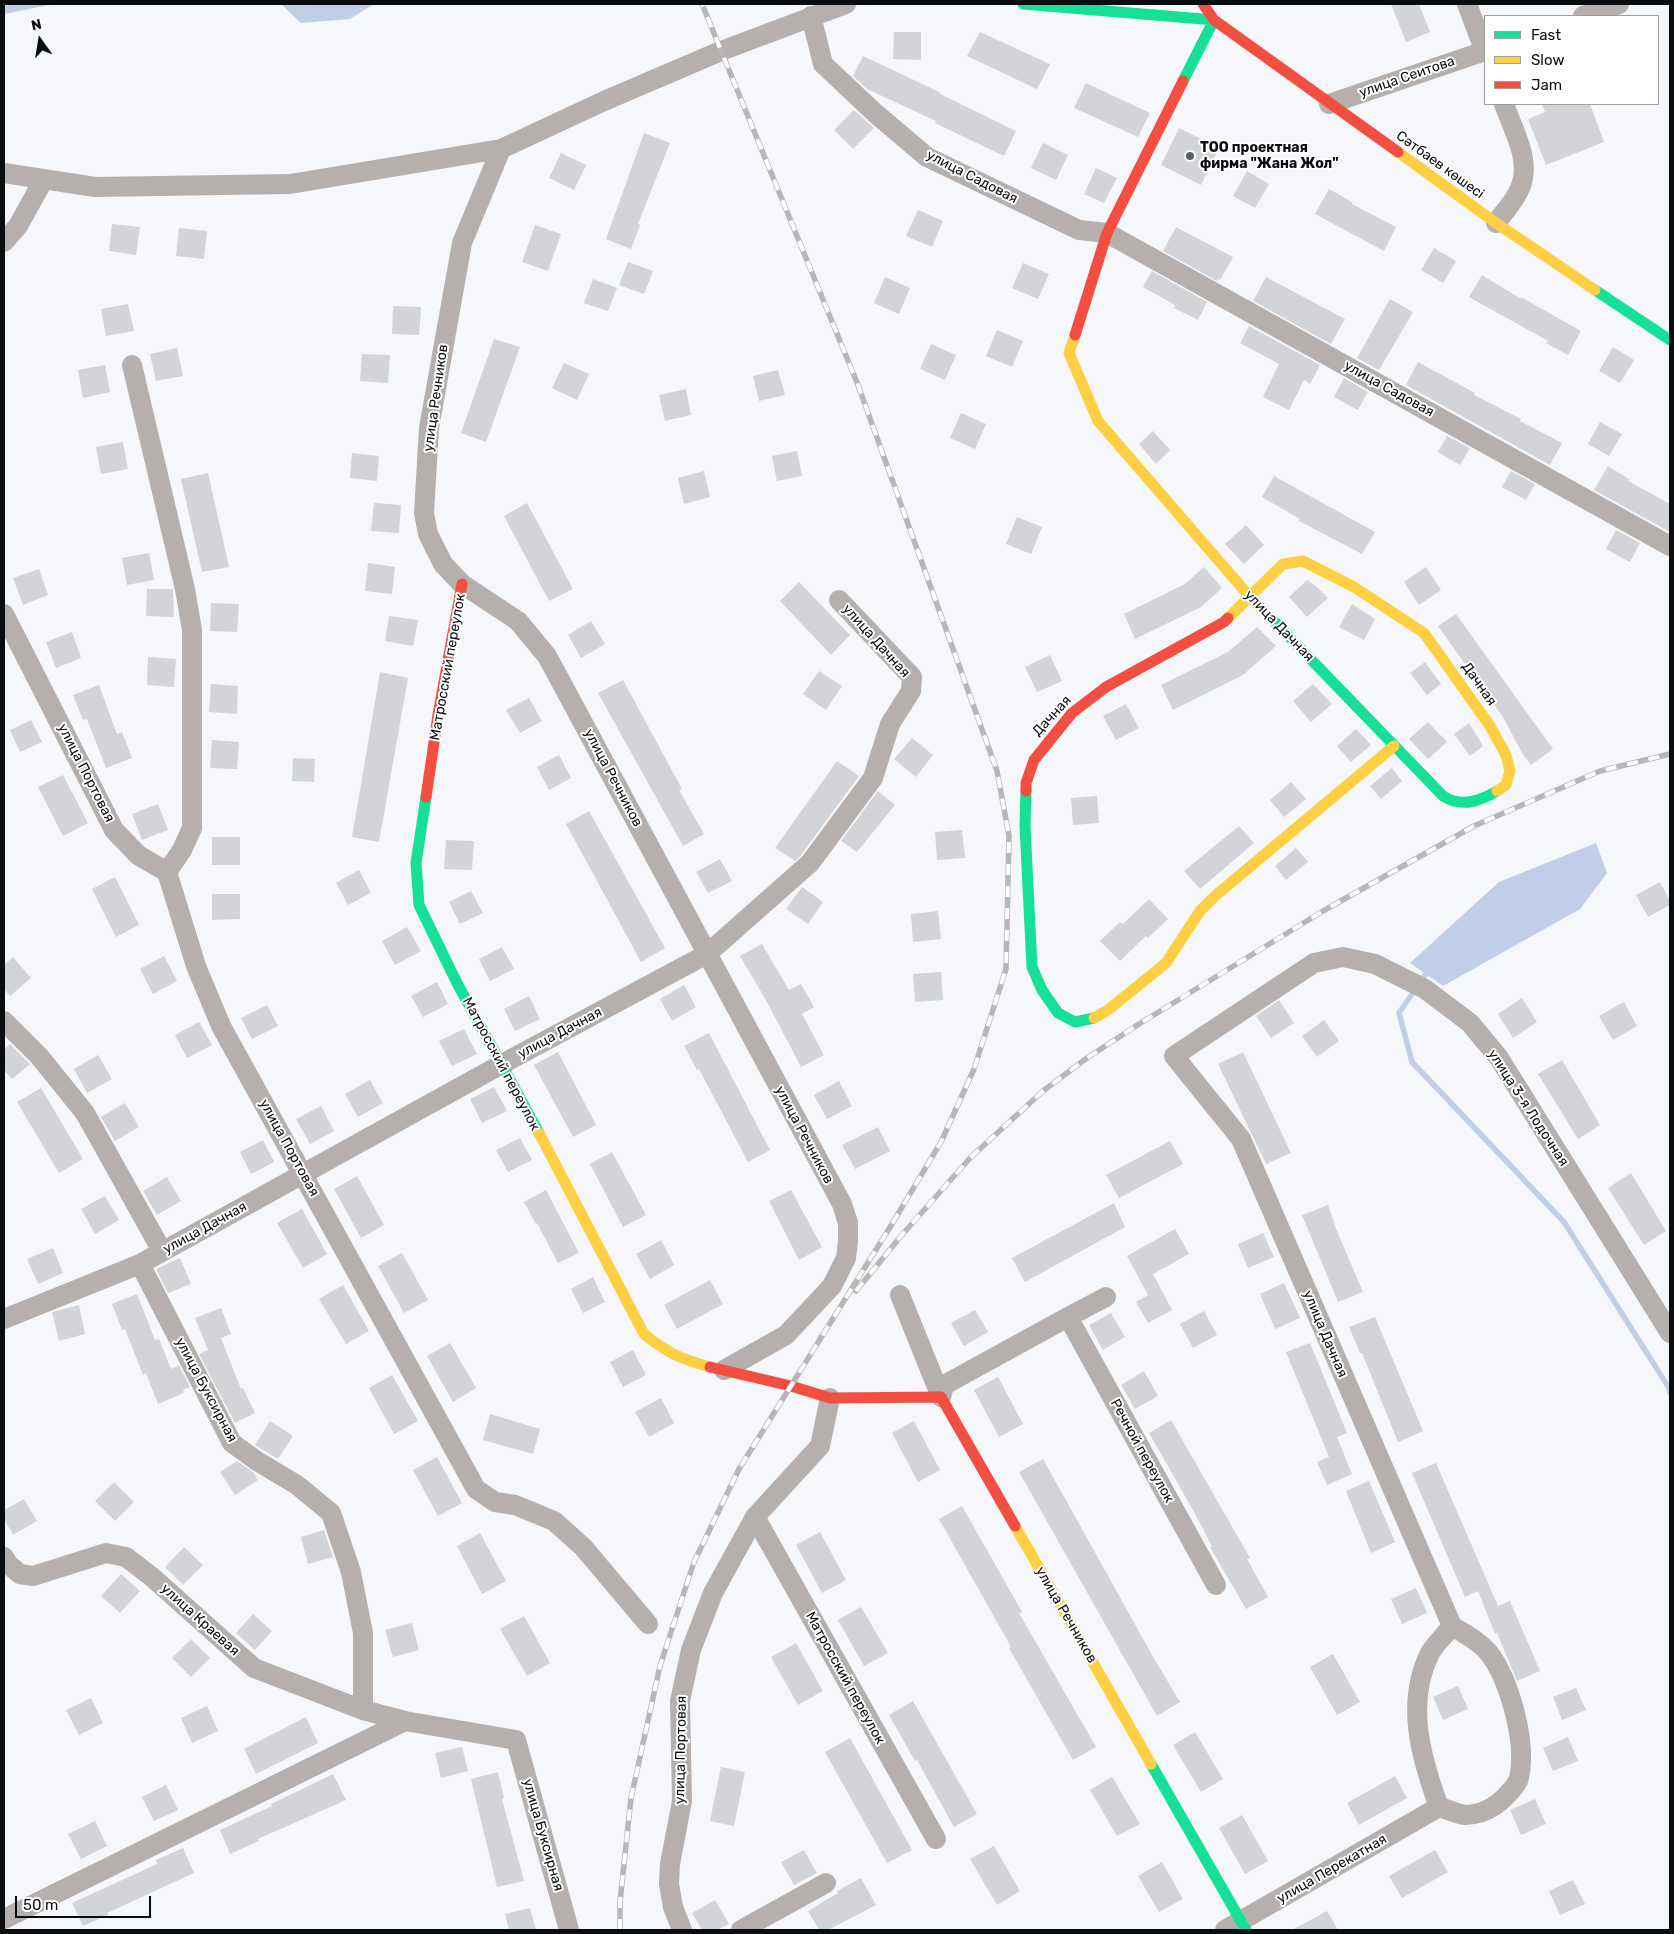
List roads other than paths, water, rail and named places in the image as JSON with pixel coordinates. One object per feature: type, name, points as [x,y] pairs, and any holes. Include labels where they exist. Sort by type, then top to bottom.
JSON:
[{"type":"street","points":[[4,173],[95,187],[290,184],[501,149],[604,101],[721,51],[846,4]]},
{"type":"street","points":[[1023,4],[1214,20],[1108,233]]},
{"type":"street","name":"Сәтбаев көшесі","points":[[1202,4],[1214,20],[1329,104],[1496,223],[1670,340]]},
{"type":"street","points":[[1467,4],[1484,48]]},
{"type":"street","points":[[1586,15],[1619,4]]},
{"type":"street","name":"улица Садовая","points":[[811,16],[822,64],[928,157],[1079,230],[1108,233],[1670,546]]},
{"type":"street","name":"улица Сеитова","points":[[1329,104],[1484,51]]},
{"type":"street","points":[[1496,223],[1520,189],[1525,173],[1524,162],[1504,105]]},
{"type":"street","name":"улица Речников","points":[[501,149],[462,243],[429,428],[424,512],[428,534],[443,564],[462,584],[518,620],[547,656],[842,1204],[848,1223],[846,1258],[832,1286],[786,1335],[724,1370]]},
{"type":"street","points":[[4,242],[18,226],[44,178]]},
{"type":"street","name":"улица Дачная","points":[[1108,233],[1069,354],[1098,422],[1250,597],[1394,746]]},
{"type":"street","points":[[132,365],[185,590],[192,630],[192,828],[182,850],[167,872]]},
{"type":"street","name":"Дачная","points":[[1304,561],[1354,586],[1424,633],[1490,726],[1506,755],[1510,771],[1506,784],[1488,797],[1469,803],[1448,800],[1394,746],[1214,896],[1200,911],[1166,963],[1108,1010],[1093,1019],[1075,1022],[1058,1013],[1042,990],[1032,967],[1026,783],[1034,760],[1072,713],[1106,687],[1224,622],[1283,564],[1304,561]]},
{"type":"street","name":"Матросский переулок","points":[[462,584],[438,715],[416,863],[419,905],[458,985],[502,1064],[644,1334],[663,1350],[704,1366],[830,1398]]},
{"type":"street","name":"улица Дачная","points":[[4,1319],[140,1264],[502,1064],[707,954],[810,863],[873,778],[890,724],[911,690],[912,676],[838,600]]},
{"type":"street","name":"улица Портовая","points":[[4,614],[114,830],[138,855],[167,872],[196,966],[222,1026],[476,1489],[495,1502],[515,1505],[554,1521],[583,1547],[648,1624]]},
{"type":"street","name":"улица 3-я Лодочная","points":[[1174,1056],[1314,963],[1343,957],[1375,964],[1425,989],[1470,1023],[1499,1058],[1670,1333]]},
{"type":"street","points":[[4,1021],[38,1056],[85,1113],[162,1251]]},
{"type":"street","name":"улица Дачная","points":[[1174,1056],[1241,1139],[1452,1626]]},
{"type":"street","name":"улица Буксирная","points":[[140,1264],[232,1443],[257,1461],[297,1484],[331,1513],[352,1572],[363,1633],[363,1710]]},
{"type":"street","points":[[900,1295],[941,1397]]},
{"type":"street","points":[[941,1397],[946,1384],[1106,1297]]},
{"type":"street","name":"Речной переулок","points":[[1068,1317],[1216,1585]]},
{"type":"street","points":[[830,1398],[941,1397]]},
{"type":"street","name":"улица Речников","points":[[941,1397],[1237,1927]]},
{"type":"street","name":"улица Портовая","points":[[682,1930],[673,1907],[669,1884],[670,1864],[682,1801],[680,1701],[691,1650],[713,1593],[755,1517],[820,1446],[830,1398]]},
{"type":"street","name":"Матросский переулок","points":[[755,1517],[936,1839]]},
{"type":"street","name":"улица Краевая","points":[[4,1557],[8,1564],[20,1574],[33,1576],[106,1553],[126,1557],[152,1577],[254,1668],[363,1710],[405,1721],[516,1740]]},
{"type":"street","points":[[1452,1626],[1475,1639],[1488,1652],[1498,1667],[1507,1689],[1516,1721],[1520,1757],[1518,1780],[1500,1802],[1482,1813],[1464,1815],[1439,1807],[1427,1774],[1416,1722],[1419,1681],[1430,1652],[1452,1626]]},
{"type":"street","points":[[4,1919],[405,1721]]},
{"type":"street","name":"улица Буксирная","points":[[516,1740],[569,1930]]},
{"type":"street","name":"улица Перекатная","points":[[1237,1927],[1439,1807]]},
{"type":"street","points":[[741,1930],[826,1883]]},
{"type":"water","points":[[4,4],[54,4],[4,14]]},
{"type":"water","points":[[281,4],[374,4],[350,19],[301,23]]},
{"type":"water","points":[[1596,843],[1607,873],[1580,909],[1443,986],[1410,963],[1499,882]]},
{"type":"waterway","points":[[1429,969],[1399,1013],[1412,1062],[1564,1222],[1669,1388],[1670,1393]]},
{"type":"railway","points":[[620,1930],[620,1902],[631,1798],[660,1666],[694,1562],[739,1469],[941,1142],[974,1069],[1006,969],[1009,836],[997,771],[858,385],[702,4]]},
{"type":"railway","points":[[856,1291],[901,1236],[970,1158],[1043,1091],[1087,1058],[1323,911],[1474,826],[1600,771],[1670,754]]},
{"type":"place","name":"ТОО проектная фирма \"Жана Жол\"","points":[[1190,156]]}]
